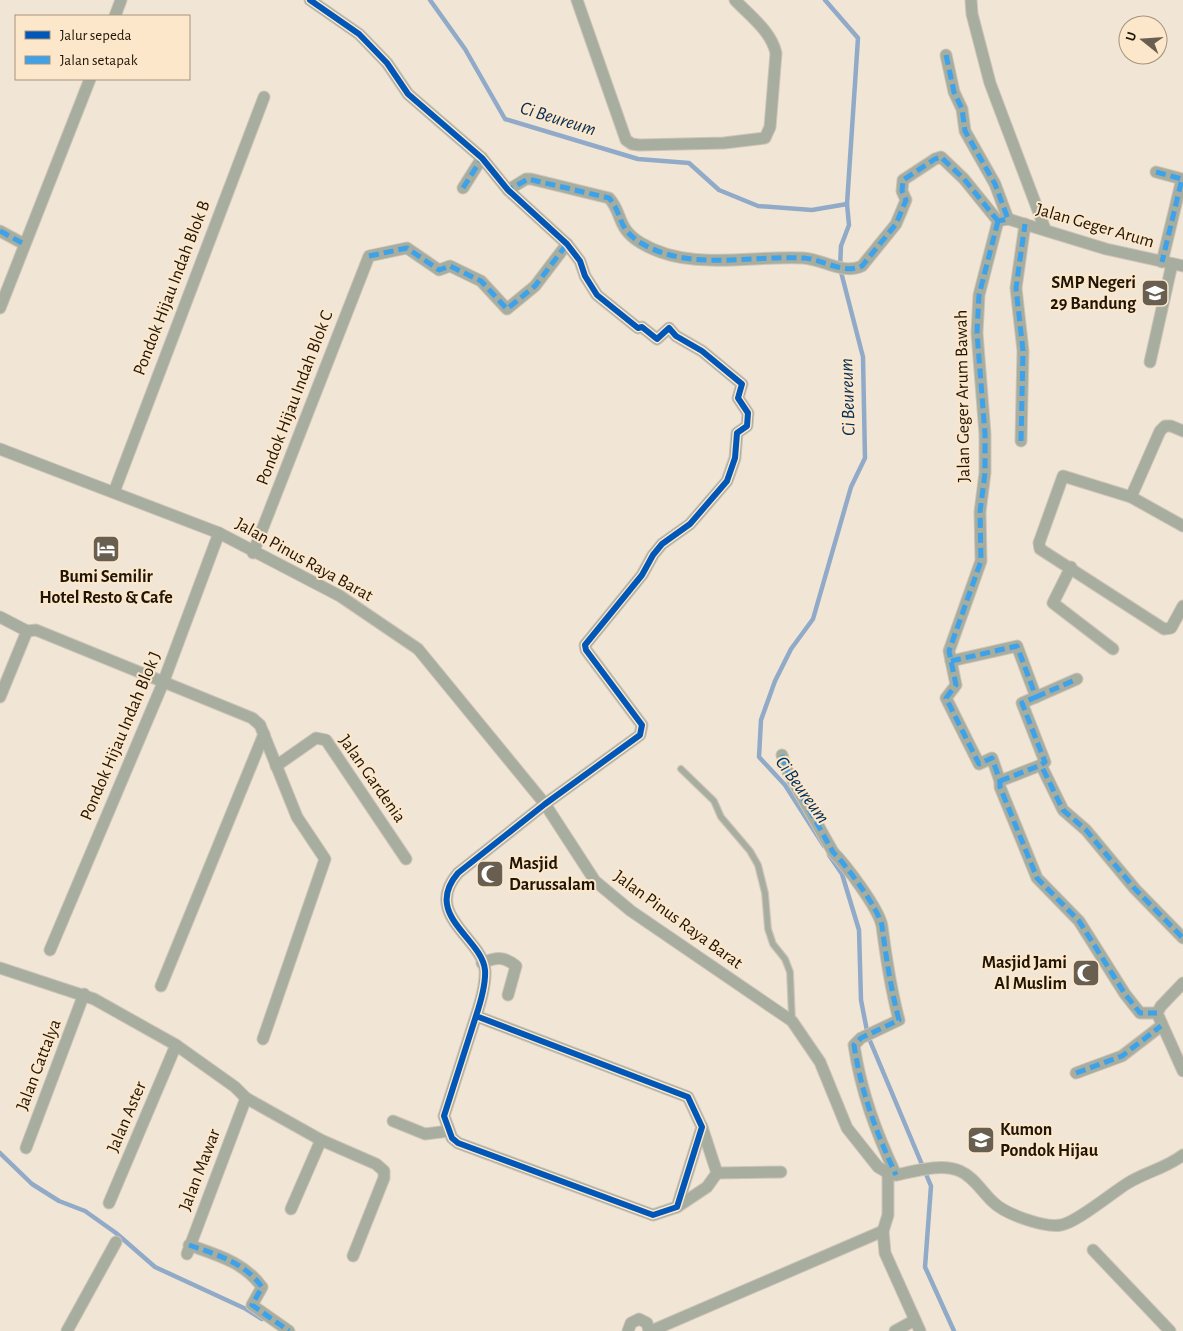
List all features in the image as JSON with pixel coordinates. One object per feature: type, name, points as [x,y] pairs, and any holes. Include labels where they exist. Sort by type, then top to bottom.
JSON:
[{"type":"street","points":[[115,15],[121,0]]},
{"type":"street","points":[[310,0],[359,34],[387,63],[408,94],[482,158],[508,190],[567,244],[580,261],[585,276],[597,295],[638,328],[642,327],[657,339],[669,328],[676,336],[702,351],[742,384],[738,398],[746,408],[749,419],[747,426],[737,433],[735,458],[727,481],[690,524],[662,544],[652,555],[642,576],[584,645],[642,725],[640,735],[544,804],[458,873],[450,883],[447,891],[454,924],[472,946],[485,970],[476,1016],[444,1116],[449,1132],[458,1143],[653,1216],[677,1207],[707,1187],[717,1173]]},
{"type":"street","points":[[577,0],[626,140],[632,144],[640,145],[724,144],[765,138],[770,127],[776,53],[773,42],[766,33],[734,0]]},
{"type":"street","points":[[971,0],[972,14],[990,83],[1045,229]]},
{"type":"street","points":[[946,55],[954,92],[962,109],[965,131],[995,184],[1003,220]]},
{"type":"street","points":[[0,308],[90,80]]},
{"type":"street","name":"Pondok Hijau Indah Blok B","points":[[114,492],[264,97]]},
{"type":"street","points":[[508,190],[526,179],[531,179],[610,198],[622,227],[640,243],[656,251],[685,259],[806,258],[830,266],[855,269],[862,266],[896,224],[906,200],[902,191],[903,180],[941,157],[951,165],[1003,220]]},
{"type":"street","points":[[463,188],[482,158]]},
{"type":"street","points":[[1150,362],[1172,264],[1182,177],[1156,172]]},
{"type":"street","name":"Jalan Geger Arum","points":[[1003,220],[1045,229],[1106,249],[1172,264]]},
{"type":"street","name":"Jalan Geger Arum Bawah","points":[[1000,781],[992,758],[980,764],[978,763],[946,698],[956,685],[949,651],[981,561],[980,512],[985,473],[985,434],[977,333],[979,295],[1003,220]]},
{"type":"street","points":[[1021,441],[1023,351],[1016,288],[1025,224]]},
{"type":"street","points":[[0,231],[24,244]]},
{"type":"street","name":"Pondok Hijau Indah Blok C","points":[[253,552],[369,256],[407,248],[439,270],[450,266],[481,281],[507,309],[535,286],[567,244]]},
{"type":"street","points":[[1131,497],[1160,431],[1165,426],[1171,426],[1183,431]]},
{"type":"street","name":"Jalan Pinus Raya Barat","points":[[0,449],[219,533],[340,596],[418,649],[544,804],[596,881],[631,911],[792,1021],[820,1062],[847,1128],[869,1158],[895,1174]]},
{"type":"street","points":[[1183,526],[1131,497],[1062,477],[1038,543],[1040,549],[1071,567],[1164,629],[1171,628],[1183,606]]},
{"type":"street","name":"Pondok Hijau Indah Blok J","points":[[50,950],[163,683],[219,533]]},
{"type":"street","points":[[1071,567],[1053,599],[1053,605],[1113,649]]},
{"type":"street","points":[[0,617],[27,631],[36,630],[252,718],[260,725],[297,817],[325,859],[263,1039]]},
{"type":"street","points":[[0,697],[27,631]]},
{"type":"street","points":[[951,661],[1016,646],[1036,697]]},
{"type":"street","points":[[1077,679],[1022,703],[1045,762],[1000,781],[1000,787],[1037,878],[1080,921],[1125,994],[1140,1013],[1157,1013]]},
{"type":"street","points":[[161,986],[264,734]]},
{"type":"street","name":"Jalan Gardenia","points":[[276,766],[316,738],[326,740],[406,859]]},
{"type":"street","points":[[782,755],[787,770],[833,852],[844,863],[882,926],[899,1020],[861,1038],[854,1045],[861,1084],[874,1127],[895,1174],[888,1215],[882,1232],[887,1259],[917,1326],[894,1331]]},
{"type":"street","points":[[1041,765],[1063,810],[1086,830],[1135,888],[1183,938]]},
{"type":"street","points":[[482,963],[494,958],[504,958],[516,966],[508,995]]},
{"type":"street","points":[[0,968],[84,994],[176,1045],[234,1087],[246,1098],[321,1140],[376,1164],[384,1171],[384,1178],[353,1256]]},
{"type":"street","points":[[1157,1013],[1161,1006],[1183,983]]},
{"type":"street","name":"Jalan Cattalya","points":[[26,1148],[84,994]]},
{"type":"street","points":[[1157,1013],[1183,1071]]},
{"type":"street","points":[[476,1016],[688,1097],[702,1127],[717,1173]]},
{"type":"street","points":[[1076,1073],[1122,1056],[1162,1026]]},
{"type":"street","name":"Jalan Aster","points":[[109,1203],[176,1045]]},
{"type":"street","name":"Jalan Mawar","points":[[246,1098],[188,1250],[222,1257],[252,1273],[262,1286],[252,1305],[289,1331]]},
{"type":"street","points":[[393,1121],[425,1134],[449,1132]]},
{"type":"street","points":[[677,1207],[702,1127]]},
{"type":"street","points":[[291,1208],[321,1140]]},
{"type":"street","points":[[895,1174],[934,1168],[960,1171],[975,1182],[994,1204],[1022,1218],[1061,1226],[1074,1220],[1135,1179],[1156,1171],[1183,1156]]},
{"type":"street","points":[[717,1173],[781,1172]]},
{"type":"street","points":[[628,1331],[631,1323],[639,1319],[647,1323],[650,1331],[882,1232]]},
{"type":"street","points":[[67,1331],[116,1242]]},
{"type":"street","points":[[1094,1250],[1170,1331]]},
{"type":"lane","points":[[681,769],[714,801],[721,817],[750,850],[758,865],[765,892],[768,928],[773,944],[786,959],[790,972],[792,1021]]},
{"type":"waterway","name":"Ci Beureum","points":[[430,0],[465,49],[505,119],[638,159],[689,163],[719,190],[758,206],[812,210],[847,204],[849,225],[841,246],[840,268],[863,357],[865,458],[851,487],[813,619],[791,649],[775,681],[761,720],[759,757],[785,785],[824,846]]},
{"type":"waterway","name":"Ci Beureum","points":[[825,0],[858,38],[847,204]]},
{"type":"waterway","name":"Ci Beureum","points":[[829,855],[842,874],[859,930],[861,1000],[868,1036],[931,1186],[925,1267],[954,1331]]},
{"type":"waterway","points":[[0,1153],[32,1184],[59,1201],[85,1211],[116,1233],[155,1267],[246,1309],[262,1319]]},
{"type":"marked path","points":[[946,55],[954,92],[962,109],[965,131],[995,184],[1008,219],[998,221]]},
{"type":"marked path","points":[[511,193],[508,190],[528,179],[609,198],[627,232],[641,243],[660,252],[679,257],[700,260],[803,258],[848,269],[862,266],[896,224],[906,200],[902,191],[903,180],[941,157],[964,179],[998,221]]},
{"type":"marked path","points":[[463,188],[482,158]]},
{"type":"marked path","points":[[1156,172],[1182,179],[1162,262]]},
{"type":"marked path","points":[[998,221],[979,295],[977,333],[985,434],[985,473],[980,512],[981,561],[949,651],[956,685],[946,698],[979,764],[992,758],[1000,781],[1000,787],[1037,878],[1079,921],[1125,994],[1140,1013],[1157,1013]]},
{"type":"marked path","points":[[1021,441],[1023,351],[1016,288],[1025,224]]},
{"type":"marked path","points":[[0,231],[24,244]]},
{"type":"marked path","points":[[369,256],[407,248],[439,270],[450,266],[481,281],[507,309],[535,286],[567,244]]},
{"type":"marked path","points":[[951,661],[1017,646],[1036,697],[1022,703],[1045,762],[1041,765],[1063,810],[1086,830],[1135,889],[1183,938]]},
{"type":"marked path","points":[[1036,697],[1077,679]]},
{"type":"marked path","points":[[782,755],[787,770],[833,852],[869,899],[880,918],[899,1020],[861,1038],[854,1045],[870,1112],[896,1175]]},
{"type":"marked path","points":[[1000,781],[1041,765]]},
{"type":"marked path","points":[[1076,1073],[1122,1056],[1161,1026]]},
{"type":"marked path","points":[[189,1245],[229,1260],[247,1271],[262,1287],[252,1305],[289,1331]]},
{"type":"cycle path","points":[[310,0],[359,34],[387,63],[408,94],[482,158],[508,190],[567,244],[580,261],[585,276],[597,295],[638,328],[642,327],[657,339],[669,328],[676,336],[702,351],[742,384],[738,398],[748,413],[747,426],[737,433],[735,458],[727,481],[690,524],[662,544],[653,555],[642,575],[585,645],[586,650],[642,725],[640,735],[545,804],[458,873],[449,888],[447,901],[450,914],[482,958],[485,970],[484,988],[479,1006],[444,1116],[452,1138],[458,1143],[653,1215],[677,1207],[702,1127],[688,1097],[476,1016]]},
{"type":"place","name":"SMP Negeri 29 Bandung","points":[[1155,293]]},
{"type":"place","name":"Bumi Semilir Hotel Resto & Cafe","points":[[106,549]]},
{"type":"place","name":"Masjid Darussalam","points":[[490,874]]},
{"type":"place","name":"Masjid Jami Al Muslim","points":[[1086,973]]},
{"type":"place","name":"Kumon Pondok Hijau","points":[[981,1140]]}]
